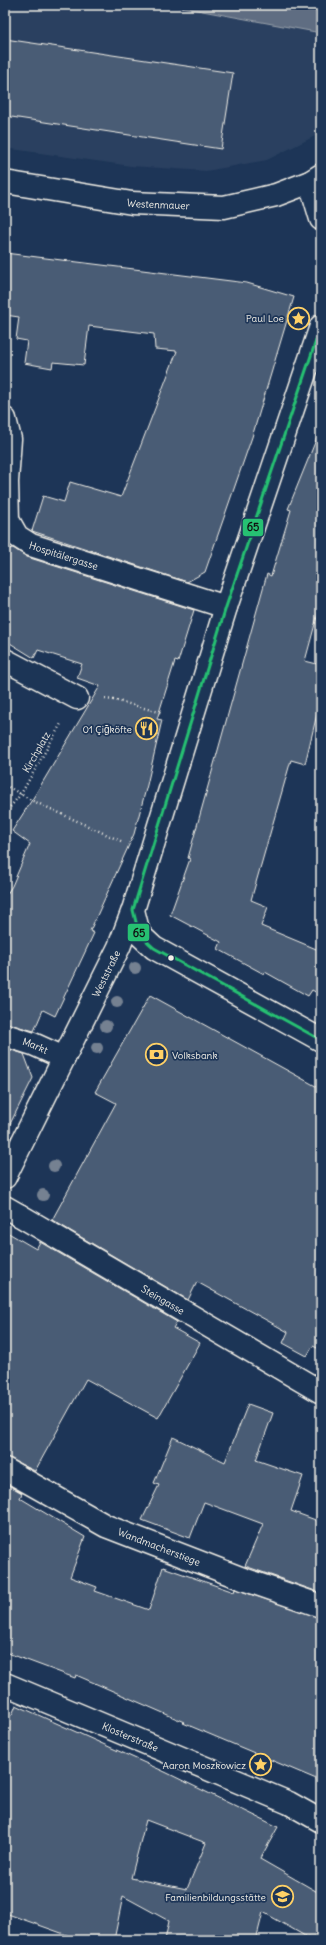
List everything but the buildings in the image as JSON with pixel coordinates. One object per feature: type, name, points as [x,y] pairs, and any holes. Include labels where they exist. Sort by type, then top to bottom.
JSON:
[{"type":"street","name":"Westenmauer","points":[[5,182],[132,203],[224,207],[276,195],[316,178]]},
{"type":"street","points":[[316,178],[321,219]]},
{"type":"street","name":"Weststraße","points":[[5,1177],[119,947],[133,910],[226,608],[321,326]]},
{"type":"street","name":"Hospitälergasse","points":[[5,420],[10,439],[8,520],[16,536],[32,545],[226,608]]},
{"type":"street","points":[[5,660],[77,698]]},
{"type":"street","points":[[133,910],[139,934],[154,948],[321,1040]]},
{"type":"street","name":"Markt","points":[[5,1035],[34,1044],[64,1058]]},
{"type":"street","name":"Steingasse","points":[[12,1211],[321,1392]]},
{"type":"street","name":"Wandmacherstiege","points":[[5,1469],[106,1526],[244,1579],[321,1606]]},
{"type":"street","name":"Klosterstraße","points":[[5,1684],[289,1803],[321,1821]]},
{"type":"path","points":[[77,698],[114,700],[192,722]]},
{"type":"path","name":"Kirchplatz","points":[[5,813],[21,794],[77,698]]},
{"type":"path","points":[[5,785],[151,855]]},
{"type":"shaded area","points":[[5,5],[170,5],[321,33],[321,133],[267,160],[206,171],[131,166],[5,148]]},
{"type":"shaded area","points":[[170,5],[321,5],[321,33]]},
{"type":"transit line","name":"65","points":[[321,326],[226,607],[133,910],[139,934],[154,948],[321,1040]]},
{"type":"place","name":"Paul Loe","points":[[299,318]]},
{"type":"place","name":"01 Çiğköfte","points":[[147,729]]},
{"type":"place","name":"Volksbank","points":[[157,1055]]},
{"type":"place","name":"Aaron Moszkowicz","points":[[261,1765]]},
{"type":"place","name":"Familienbildungsstätte","points":[[282,1897]]}]
